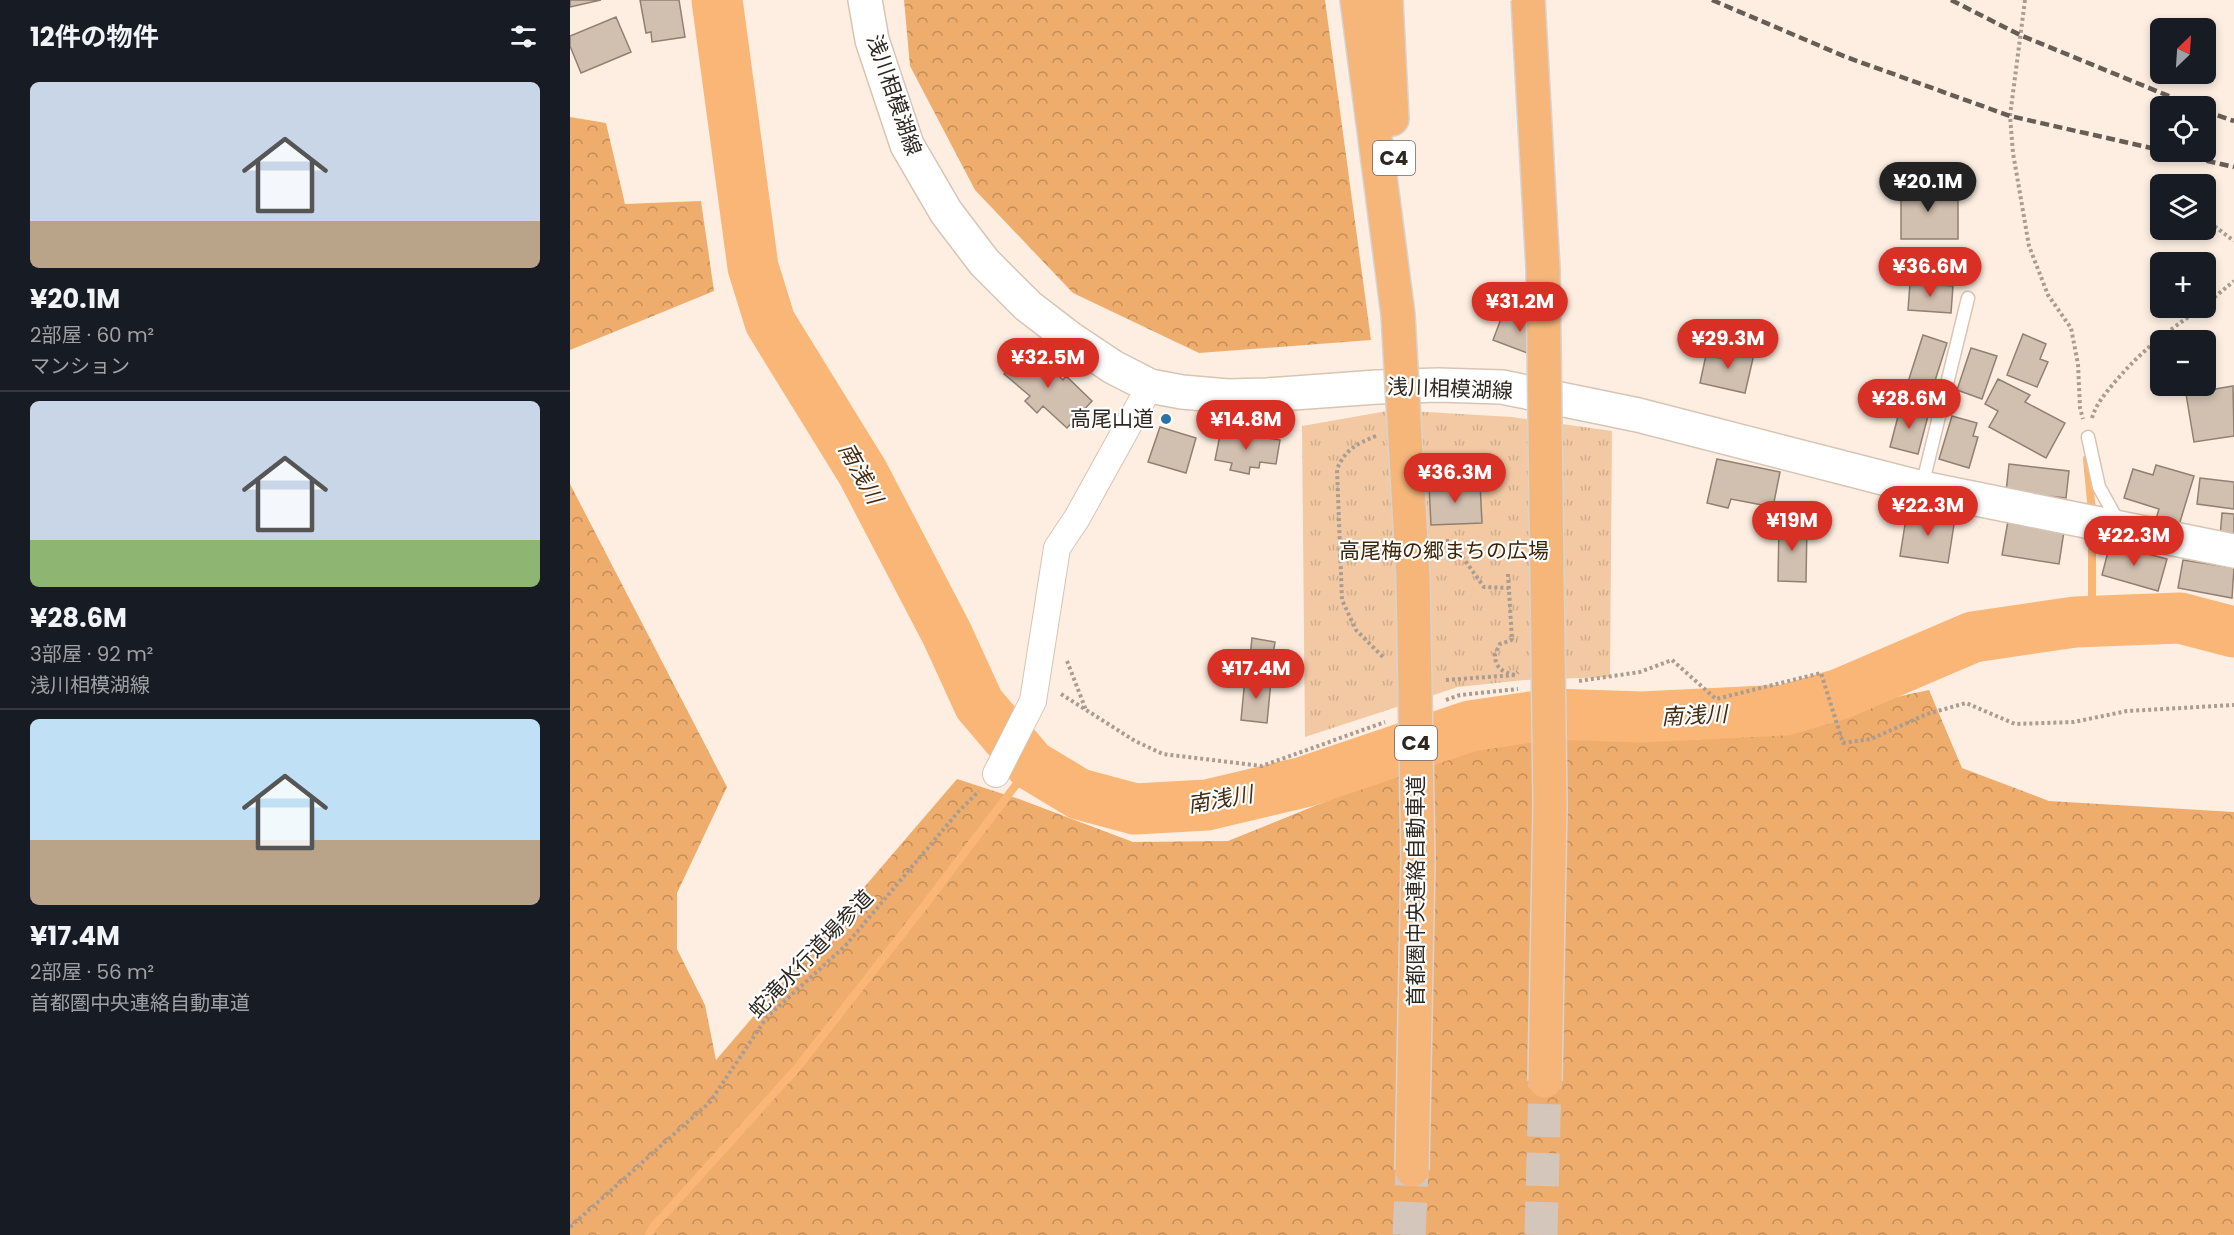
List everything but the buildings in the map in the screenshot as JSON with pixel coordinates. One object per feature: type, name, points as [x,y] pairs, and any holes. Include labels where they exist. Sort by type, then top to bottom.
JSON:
[{"type":"highway","points":[[1357,0],[1398,315]]},
{"type":"highway","name":"首都圏中央連絡自動車道","points":[[1386,0],[1393,130],[1398,315],[1413,578],[1418,850],[1412,1170]]},
{"type":"highway","points":[[1528,0],[1544,269]]},
{"type":"highway","points":[[1542,0],[1550,805],[1545,1081]]},
{"type":"main road","name":"浅川相模湖線","points":[[865,0],[872,40],[907,146],[946,212],[984,262],[1028,306],[1071,339],[1150,386],[1228,396],[1377,387],[1438,385],[1502,387],[1638,415],[1922,488],[2234,551]]},
{"type":"street","points":[[996,774],[1033,701],[1057,548],[1077,518],[1150,386]]},
{"type":"lane","points":[[1922,488],[1968,298]]},
{"type":"lane","points":[[2088,437],[2099,487],[2121,527]]},
{"type":"path","points":[[2025,0],[2010,116],[2013,153],[2030,246],[2048,296],[2071,328],[2078,364],[2080,408],[2088,437]]},
{"type":"path","points":[[2216,227],[2234,241]]},
{"type":"path","points":[[2216,296],[2234,281]]},
{"type":"path","points":[[2088,437],[2093,414],[2118,378],[2142,351],[2185,318]]},
{"type":"path","points":[[1508,574],[1512,640]]},
{"type":"path","points":[[1522,644],[1512,640],[1500,644],[1495,654],[1497,665],[1505,673],[1515,675],[1523,670]]},
{"type":"path","points":[[1573,681],[1640,672],[1672,660],[1716,699],[1821,674],[1843,743],[1871,739],[1927,714],[1966,703],[2015,724],[2074,722],[2127,711],[2234,705]]},
{"type":"path","points":[[1438,703],[1460,695],[1528,687]]},
{"type":"path","points":[[1056,689],[1062,696],[1135,741],[1163,754],[1262,766],[1395,719]]},
{"type":"path","name":"蛇滝水行道場参道","points":[[570,1227],[710,1102],[767,1017],[845,946],[959,811],[996,774]]},
{"type":"green space","points":[[904,0],[1325,0],[1371,340],[1199,353],[1073,293],[975,190],[910,66]]},
{"type":"green space","points":[[570,117],[606,123],[625,204],[701,201],[714,291],[570,350]]},
{"type":"green space","name":"高尾梅の郷まちの広場","points":[[1393,410],[1512,417],[1612,431],[1610,677],[1524,680],[1458,687],[1305,737],[1302,426]]},
{"type":"green space","points":[[570,484],[727,787],[677,893],[677,949],[705,1005],[716,1060],[957,779],[1019,799],[1133,842],[1228,841],[1359,788],[1519,732],[1696,740],[1929,690],[1962,768],[2049,801],[2234,812],[2234,1235],[570,1235]]},
{"type":"waterway","name":"南浅川","points":[[717,0],[753,267],[770,322],[863,473],[947,634],[979,704],[1031,765],[1079,794],[1135,809],[1207,805],[1304,782],[1470,726],[1552,714],[1642,717],[1785,710],[1840,694],[1973,637],[2075,622],[2180,618],[2234,632]]},
{"type":"waterway","points":[[2087,459],[2092,512]]},
{"type":"waterway","points":[[2092,533],[2092,622]]},
{"type":"waterway","points":[[649,1235],[653,1227],[797,1068],[1031,765]]},
{"type":"tunnel","points":[[1541,1235],[1545,1081]]},
{"type":"tunnel","points":[[1409,1235],[1412,1170]]},
{"type":"railway","points":[[1712,0],[1846,57],[2010,116],[2150,148]]},
{"type":"railway","points":[[1951,0],[2020,35],[2169,96]]},
{"type":"railway","points":[[2216,115],[2234,121]]},
{"type":"railway","points":[[2212,162],[2234,167]]},
{"type":"place","name":"高尾山道","points":[[1166,419]]}]
